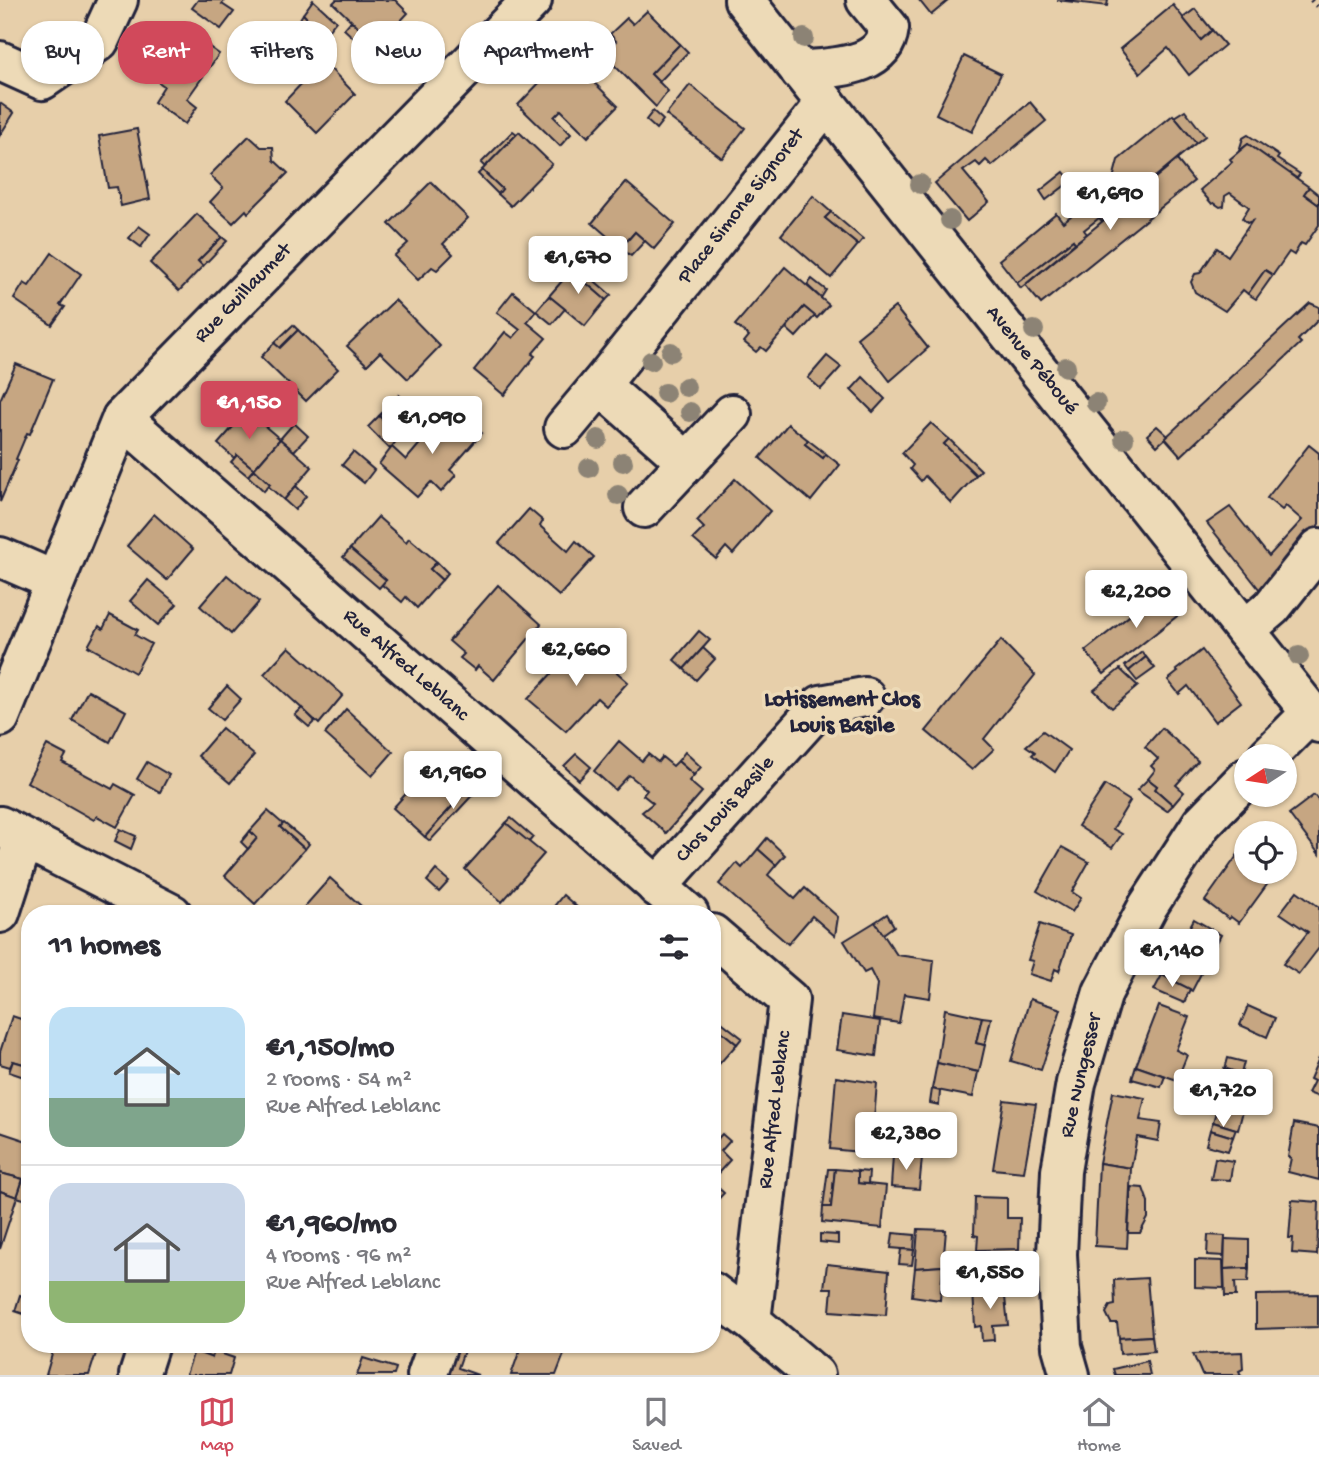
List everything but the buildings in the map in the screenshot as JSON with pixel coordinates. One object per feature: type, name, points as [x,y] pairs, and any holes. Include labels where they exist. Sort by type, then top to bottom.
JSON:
[{"type":"street","points":[[0,61],[42,80],[99,41],[118,0]]},
{"type":"street","name":"Rue Guillaumet","points":[[0,717],[122,418],[532,0]]},
{"type":"street","name":"Avenue Péboué","points":[[744,0],[1315,718]]},
{"type":"street","points":[[800,71],[863,61],[881,50],[888,40],[890,28],[866,0]]},
{"type":"street","name":"Place Simone Signoret","points":[[564,428],[826,103]]},
{"type":"street","points":[[600,385],[687,462]]},
{"type":"street","points":[[644,508],[732,414]]},
{"type":"street","name":"Rue Alfred Leblanc","points":[[122,418],[678,905]]},
{"type":"street","points":[[1245,630],[1272,607],[1319,548]]},
{"type":"street","points":[[0,557],[55,581]]},
{"type":"street","name":"Clos Louis Basile","points":[[657,887],[821,705],[865,697]]},
{"type":"street","points":[[1283,744],[1315,718]]},
{"type":"street","name":"Rue Nungesser","points":[[1070,1375],[1062,1347],[1057,1254],[1061,1171],[1083,1057],[1103,992],[1149,906],[1202,823],[1234,790]]},
{"type":"street","points":[[0,913],[12,832],[154,905]]},
{"type":"street","name":"Rue Alfred Leblanc","points":[[721,942],[789,1000],[751,1321]]},
{"type":"street","points":[[721,1299],[816,1375]]},
{"type":"street","points":[[139,1375],[146,1353]]},
{"type":"street","points":[[427,1375],[435,1353]]},
{"type":"path","points":[[1311,0],[1319,9]]},
{"type":"district","name":"Lotissement Clos Louis Basile","points":[[842,713]]}]
